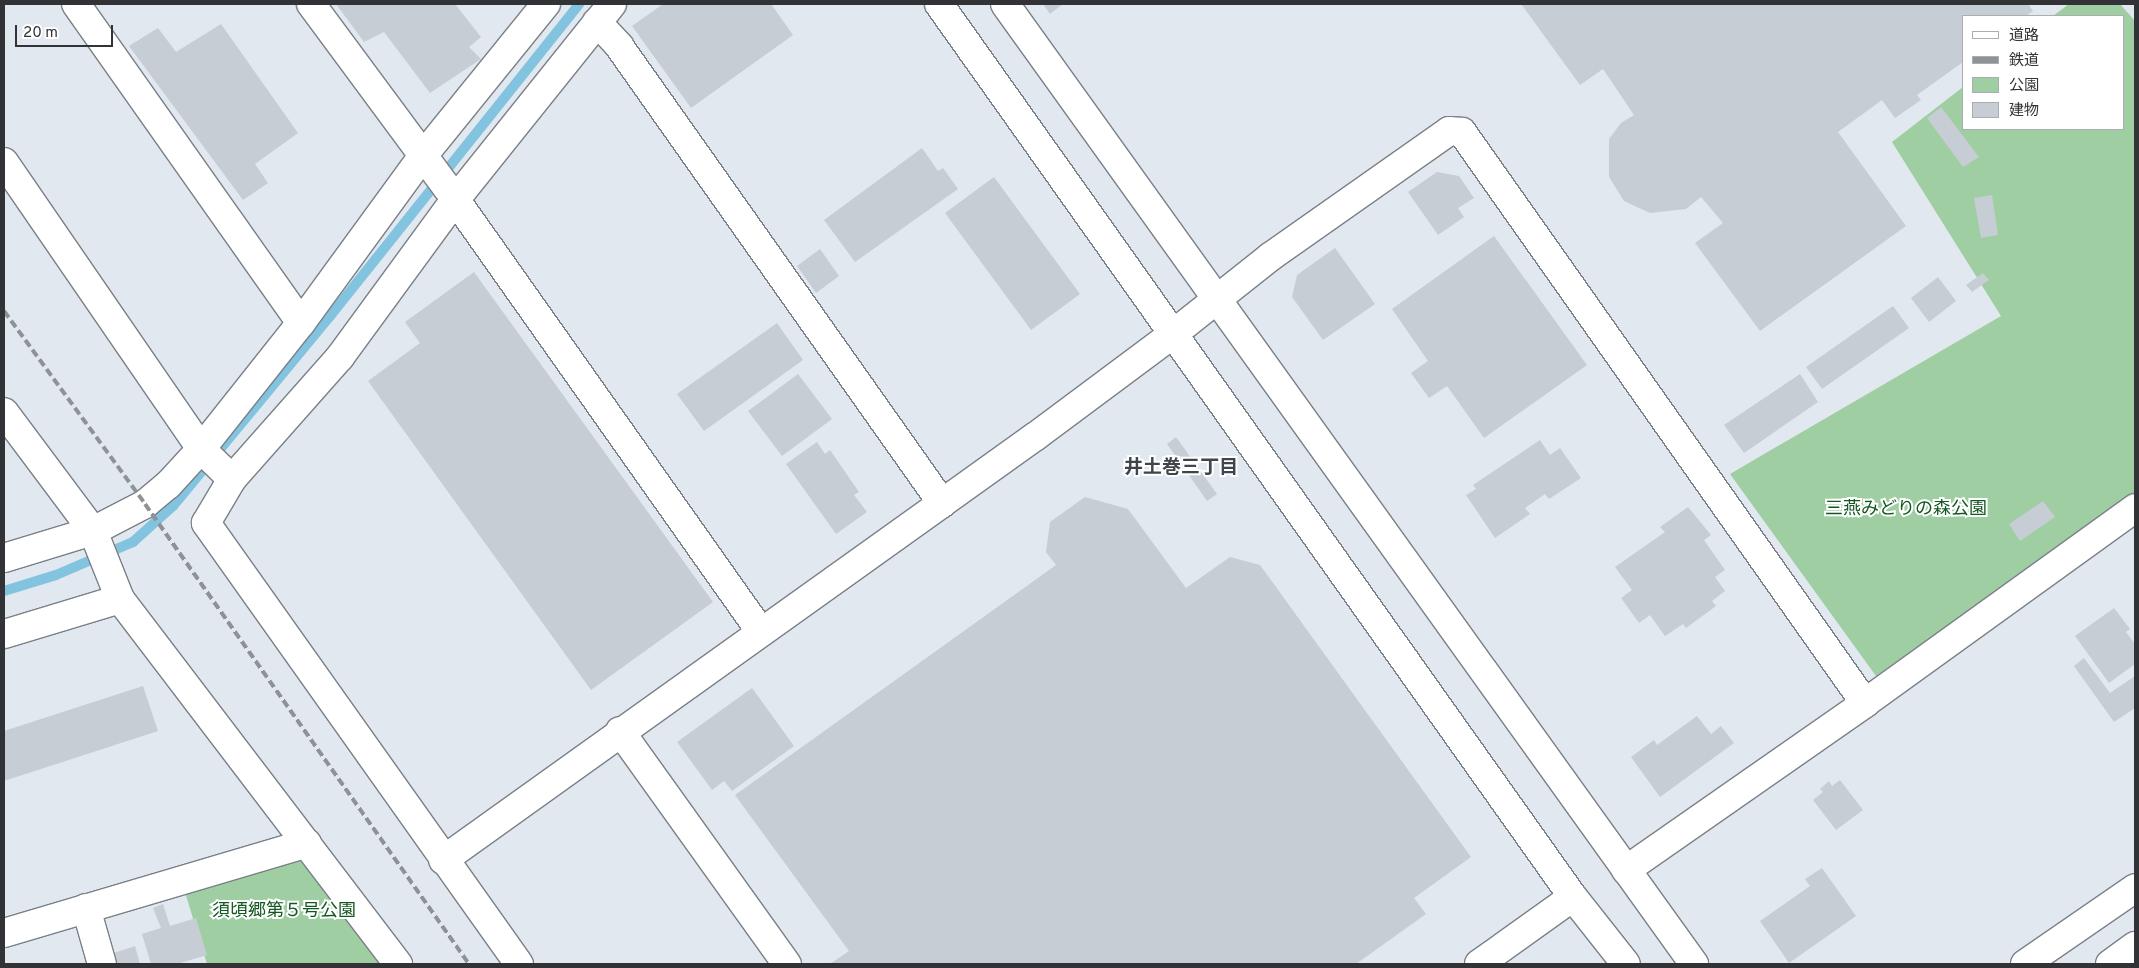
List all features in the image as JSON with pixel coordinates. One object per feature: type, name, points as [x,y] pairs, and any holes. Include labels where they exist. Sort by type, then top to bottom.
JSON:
[{"type":"street","points":[[76,4],[301,324]]},
{"type":"street","points":[[311,4],[451,195],[761,632]]},
{"type":"street","points":[[4,558],[96,538],[145,504],[201,448],[301,324],[546,4]]},
{"type":"street","points":[[939,4],[1573,897],[1626,964]]},
{"type":"street","points":[[1005,4],[1694,964]]},
{"type":"street","points":[[519,964],[443,860],[206,523],[232,479],[340,357],[451,195],[604,13],[619,46],[942,503]]},
{"type":"street","points":[[443,860],[620,730],[942,503],[1173,334],[1270,257],[1449,131],[1462,132],[1865,703]]},
{"type":"street","points":[[4,162],[201,448],[232,479]]},
{"type":"street","points":[[4,412],[96,538],[117,593],[398,964]]},
{"type":"street","points":[[1626,870],[1865,703],[2135,508]]},
{"type":"street","points":[[4,634],[117,593]]},
{"type":"street","points":[[620,730],[787,964]]},
{"type":"street","points":[[4,933],[307,843]]},
{"type":"street","points":[[2025,964],[2135,888]]},
{"type":"street","points":[[1479,964],[1573,897]]},
{"type":"street","points":[[86,908],[102,964]]},
{"type":"street","points":[[2110,964],[2135,946]]},
{"type":"green space","name":"三燕みどりの森公園","points":[[2069,4],[2120,4],[2135,21],[2135,494],[1876,676],[1730,474],[2001,316],[1892,142],[1962,88],[1962,130],[2124,130],[2124,15],[2054,15]]},
{"type":"green space","name":"須頃郷第５号公園","points":[[304,852],[393,964],[207,964],[184,889]]},
{"type":"building","points":[[336,4],[455,4],[481,37],[469,47],[481,59],[430,93],[384,32],[364,42]]},
{"type":"building","points":[[663,4],[771,4],[793,35],[691,108],[632,26]]},
{"type":"building","points":[[1043,4],[1063,4],[1050,14]]},
{"type":"building","points":[[1521,4],[2028,4],[2033,11],[2027,15],[1962,15],[1962,63],[1917,95],[1921,100],[1895,118],[1882,100],[1838,132],[1906,226],[1760,331],[1695,243],[1723,223],[1701,197],[1686,209],[1650,213],[1624,201],[1609,177],[1609,139],[1621,123],[1634,115],[1603,69],[1580,85]]},
{"type":"building","points":[[221,24],[298,133],[255,164],[268,183],[243,200],[129,46],[158,28],[176,52]]},
{"type":"building","points":[[1941,107],[1979,157],[1963,167],[1927,118]]},
{"type":"building","points":[[922,148],[938,171],[943,168],[958,189],[855,262],[824,220]]},
{"type":"building","points":[[1437,172],[1459,176],[1474,198],[1458,208],[1464,217],[1438,235],[1408,192]]},
{"type":"building","points":[[994,177],[1080,294],[1031,330],[945,213]]},
{"type":"building","points":[[1992,195],[1998,235],[1981,238],[1974,198]]},
{"type":"building","points":[[1494,236],[1587,365],[1484,438],[1447,386],[1429,398],[1411,373],[1428,361],[1392,309]]},
{"type":"building","points":[[1335,248],[1375,304],[1323,340],[1292,297],[1297,275]]},
{"type":"building","points":[[820,249],[839,276],[816,293],[797,266]]},
{"type":"building","points":[[474,272],[713,602],[591,690],[368,381],[420,343],[405,322]]},
{"type":"building","points":[[1983,273],[1989,280],[1972,292],[1966,285]]},
{"type":"building","points":[[1938,277],[1956,301],[1929,322],[1911,298]]},
{"type":"building","points":[[1893,306],[1909,328],[1822,389],[1806,367]]},
{"type":"building","points":[[777,323],[803,360],[704,431],[677,394]]},
{"type":"building","points":[[798,374],[832,419],[782,456],[748,411]]},
{"type":"building","points":[[1800,374],[1818,402],[1744,453],[1724,425]]},
{"type":"building","points":[[1176,437],[1217,494],[1207,501],[1167,444]]},
{"type":"building","points":[[1540,440],[1550,455],[1560,448],[1581,478],[1549,499],[1545,494],[1525,508],[1530,514],[1495,538],[1466,495],[1476,489],[1473,485]]},
{"type":"building","points":[[817,442],[825,454],[830,450],[859,492],[854,495],[867,512],[836,534],[786,464]]},
{"type":"building","points":[[1085,497],[1128,509],[1186,588],[1230,557],[1260,565],[1471,857],[1414,898],[1426,914],[1356,964],[830,964],[849,951],[735,795],[1056,565],[1046,552],[1050,522]]},
{"type":"building","points":[[2043,501],[2055,517],[2020,541],[2009,524]]},
{"type":"building","points":[[1688,507],[1711,535],[1704,540],[1725,570],[1715,577],[1725,591],[1712,601],[1716,606],[1686,628],[1683,624],[1665,636],[1650,615],[1639,623],[1621,598],[1632,590],[1615,567],[1665,532],[1660,527]]},
{"type":"building","points":[[2114,608],[2130,629],[2126,632],[2135,644],[2135,664],[2109,683],[2075,636]]},
{"type":"building","points":[[2084,658],[2110,693],[2135,676],[2135,708],[2114,722],[2074,666]]},
{"type":"building","points":[[143,686],[158,731],[4,781],[4,731]]},
{"type":"building","points":[[752,688],[794,746],[732,791],[724,781],[712,790],[677,742]]},
{"type":"building","points":[[1697,716],[1711,734],[1721,726],[1734,743],[1660,797],[1631,757],[1654,740],[1657,745]]},
{"type":"building","points":[[1840,780],[1863,810],[1836,830],[1813,800],[1823,792],[1820,789],[1829,781],[1832,786]]},
{"type":"building","points":[[1822,868],[1856,916],[1789,963],[1760,921],[1810,886],[1805,879]]},
{"type":"building","points":[[163,904],[170,926],[196,918],[207,955],[177,964],[151,964],[142,934],[161,928],[153,908]]},
{"type":"building","points":[[135,946],[140,964],[108,964],[105,956]]},
{"type":"waterway","points":[[4,591],[56,575],[133,542],[173,506],[331,315],[579,4]]},
{"type":"railway","points":[[4,311],[145,504],[469,964]]},
{"type":"district","name":"井土巻三丁目","points":[[1181,469]]}]
